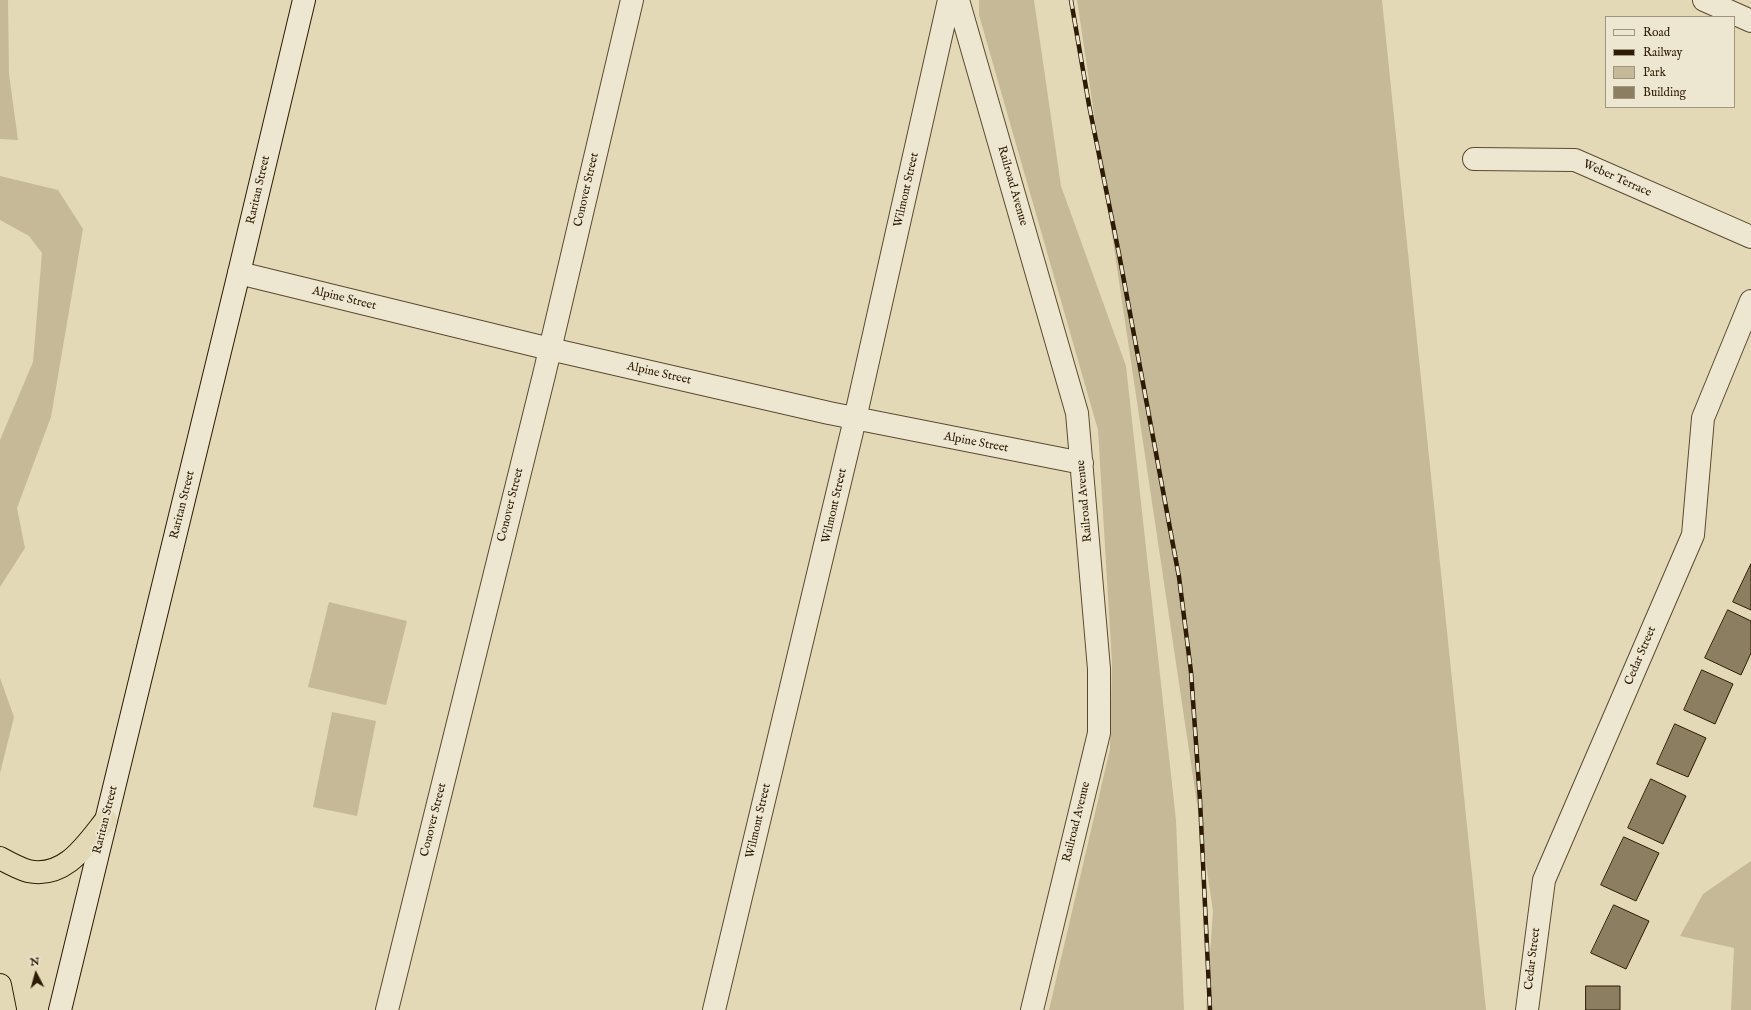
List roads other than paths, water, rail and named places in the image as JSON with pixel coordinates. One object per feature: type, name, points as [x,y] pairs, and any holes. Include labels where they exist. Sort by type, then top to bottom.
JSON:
[{"type":"highway","points":[[0,858],[28,871],[48,872],[67,864],[77,856],[106,820]]},
{"type":"highway","points":[[0,985],[5,1010]]},
{"type":"street","name":"Raritan Street","points":[[60,1010],[240,273],[304,0]]},
{"type":"street","name":"Conover Street","points":[[387,1010],[550,349],[632,0]]},
{"type":"street","name":"Wilmont Street","points":[[714,1010],[856,419],[949,0]]},
{"type":"street","name":"Railroad Avenue","points":[[958,0],[1076,413],[1082,464],[1099,669],[1099,733],[1032,1010]]},
{"type":"street","points":[[1704,0],[1751,21]]},
{"type":"street","name":"Weber Terrace","points":[[1474,159],[1575,160],[1751,238]]},
{"type":"street","name":"Alpine Street","points":[[240,273],[550,349],[856,419],[1082,464]]},
{"type":"street","name":"Cedar Street","points":[[1527,1010],[1544,880],[1693,535],[1703,418],[1751,301]]},
{"type":"railway","points":[[1071,0],[1089,105],[1119,254],[1179,577],[1191,672],[1200,800],[1210,1010]]}]
